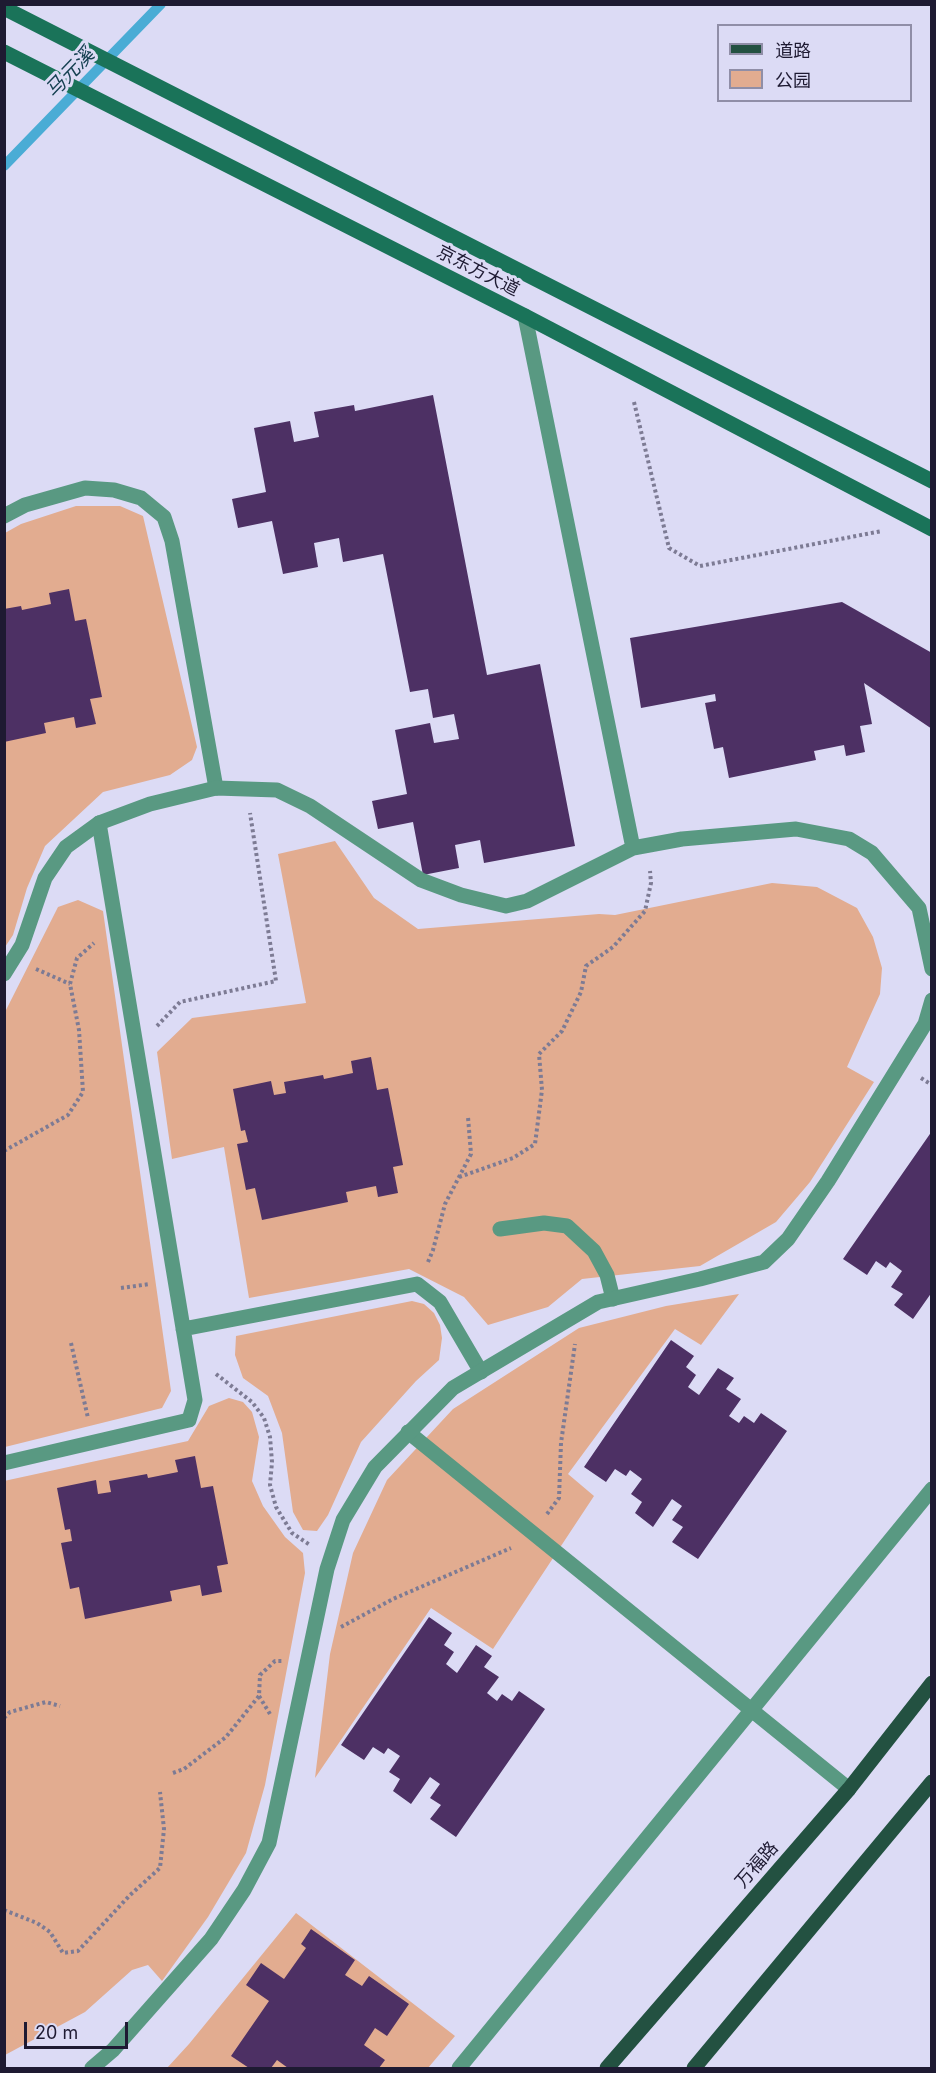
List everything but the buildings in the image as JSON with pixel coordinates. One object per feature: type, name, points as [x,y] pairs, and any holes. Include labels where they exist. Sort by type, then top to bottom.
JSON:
[{"type":"main road","name":"京东方大道","points":[[4,8],[932,481]]},
{"type":"main road","name":"京东方大道","points":[[4,52],[525,316],[927,526]]},
{"type":"main road","name":"万福路","points":[[607,2068],[849,1789],[932,1683]]},
{"type":"main road","points":[[694,2068],[932,1782]]},
{"type":"street","points":[[525,316],[640,847]]},
{"type":"street","points":[[4,516],[25,505],[85,488],[114,490],[141,498],[164,517],[172,542],[216,788]]},
{"type":"street","points":[[4,974],[22,945],[45,878],[66,847],[99,824],[150,804],[216,788],[277,790],[310,806],[421,880],[461,895],[506,906],[527,901],[640,847],[682,839],[796,829],[849,839],[872,853],[919,908],[932,969]]},
{"type":"street","points":[[4,1463],[189,1420],[195,1400],[99,824]]},
{"type":"street","points":[[92,2068],[114,2050],[211,1939],[244,1890],[269,1843],[331,1558],[343,1520],[375,1467],[453,1388],[598,1302],[700,1280],[764,1262],[788,1239],[828,1181],[925,1024],[932,1000]]},
{"type":"street","points":[[500,1229],[544,1223],[567,1226],[594,1251],[607,1275],[614,1299]]},
{"type":"street","points":[[183,1329],[417,1284],[440,1302],[481,1372]]},
{"type":"street","points":[[408,1432],[849,1789]]},
{"type":"street","points":[[459,2068],[932,1489]]},
{"type":"path","points":[[626,370],[669,548],[700,566],[927,526]]},
{"type":"path","points":[[136,1047],[180,1002],[276,981],[246,789]]},
{"type":"path","points":[[459,1177],[513,1158],[535,1144],[542,1090],[539,1054],[562,1031],[581,992],[586,966],[613,947],[645,911],[651,883],[640,847]]},
{"type":"path","points":[[4,1145],[7,1150],[68,1115],[83,1092],[79,1030],[70,984],[76,958],[91,945],[117,934]]},
{"type":"path","points":[[14,958],[70,984]]},
{"type":"path","points":[[417,1284],[433,1250],[445,1204],[471,1154],[468,1117]]},
{"type":"path","points":[[71,1343],[93,1443]]},
{"type":"path","points":[[188,1355],[233,1386],[252,1402],[264,1418],[270,1437],[272,1462],[270,1485],[276,1507],[292,1533],[331,1558]]},
{"type":"path","points":[[173,1773],[184,1769],[226,1737],[259,1696]]},
{"type":"path","points":[[4,1718],[10,1712],[46,1702],[60,1706]]},
{"type":"path","points":[[4,1910],[37,1923],[50,1932],[63,1953],[78,1951],[130,1895],[160,1868],[164,1829],[160,1792]]},
{"type":"green space","points":[[76,506],[120,506],[143,516],[197,747],[192,760],[170,775],[103,792],[45,846],[27,888],[13,935],[5,947],[5,533],[21,524]]},
{"type":"green space","points":[[335,841],[374,898],[418,929],[599,914],[615,915],[772,883],[817,887],[857,908],[873,937],[882,968],[880,994],[847,1067],[874,1082],[810,1182],[776,1222],[700,1266],[582,1279],[548,1307],[488,1325],[464,1297],[409,1269],[249,1298],[224,1147],[172,1159],[157,1052],[192,1018],[306,1003],[278,854]]},
{"type":"green space","points":[[78,900],[103,911],[171,1391],[162,1408],[5,1447],[5,1012],[58,907]]},
{"type":"green space","points":[[739,1294],[701,1345],[675,1329],[568,1474],[594,1496],[493,1649],[431,1608],[315,1778],[330,1654],[353,1553],[387,1480],[453,1409],[579,1328],[666,1306]]},
{"type":"green space","points":[[412,1301],[424,1304],[434,1313],[440,1325],[442,1338],[439,1360],[416,1381],[361,1442],[328,1515],[317,1531],[303,1530],[293,1512],[282,1433],[268,1396],[243,1378],[235,1355],[236,1336]]},
{"type":"green space","points":[[229,1398],[243,1402],[252,1412],[259,1437],[252,1481],[263,1506],[285,1537],[303,1553],[305,1573],[265,1785],[246,1853],[208,1917],[162,1981],[148,1965],[132,1970],[85,2012],[5,2055],[4,1481],[188,1441],[209,1406]]},
{"type":"green space","points":[[296,1913],[455,2036],[428,2068],[167,2068]]},
{"type":"waterway","name":"马元溪","points":[[4,166],[161,4]]}]
